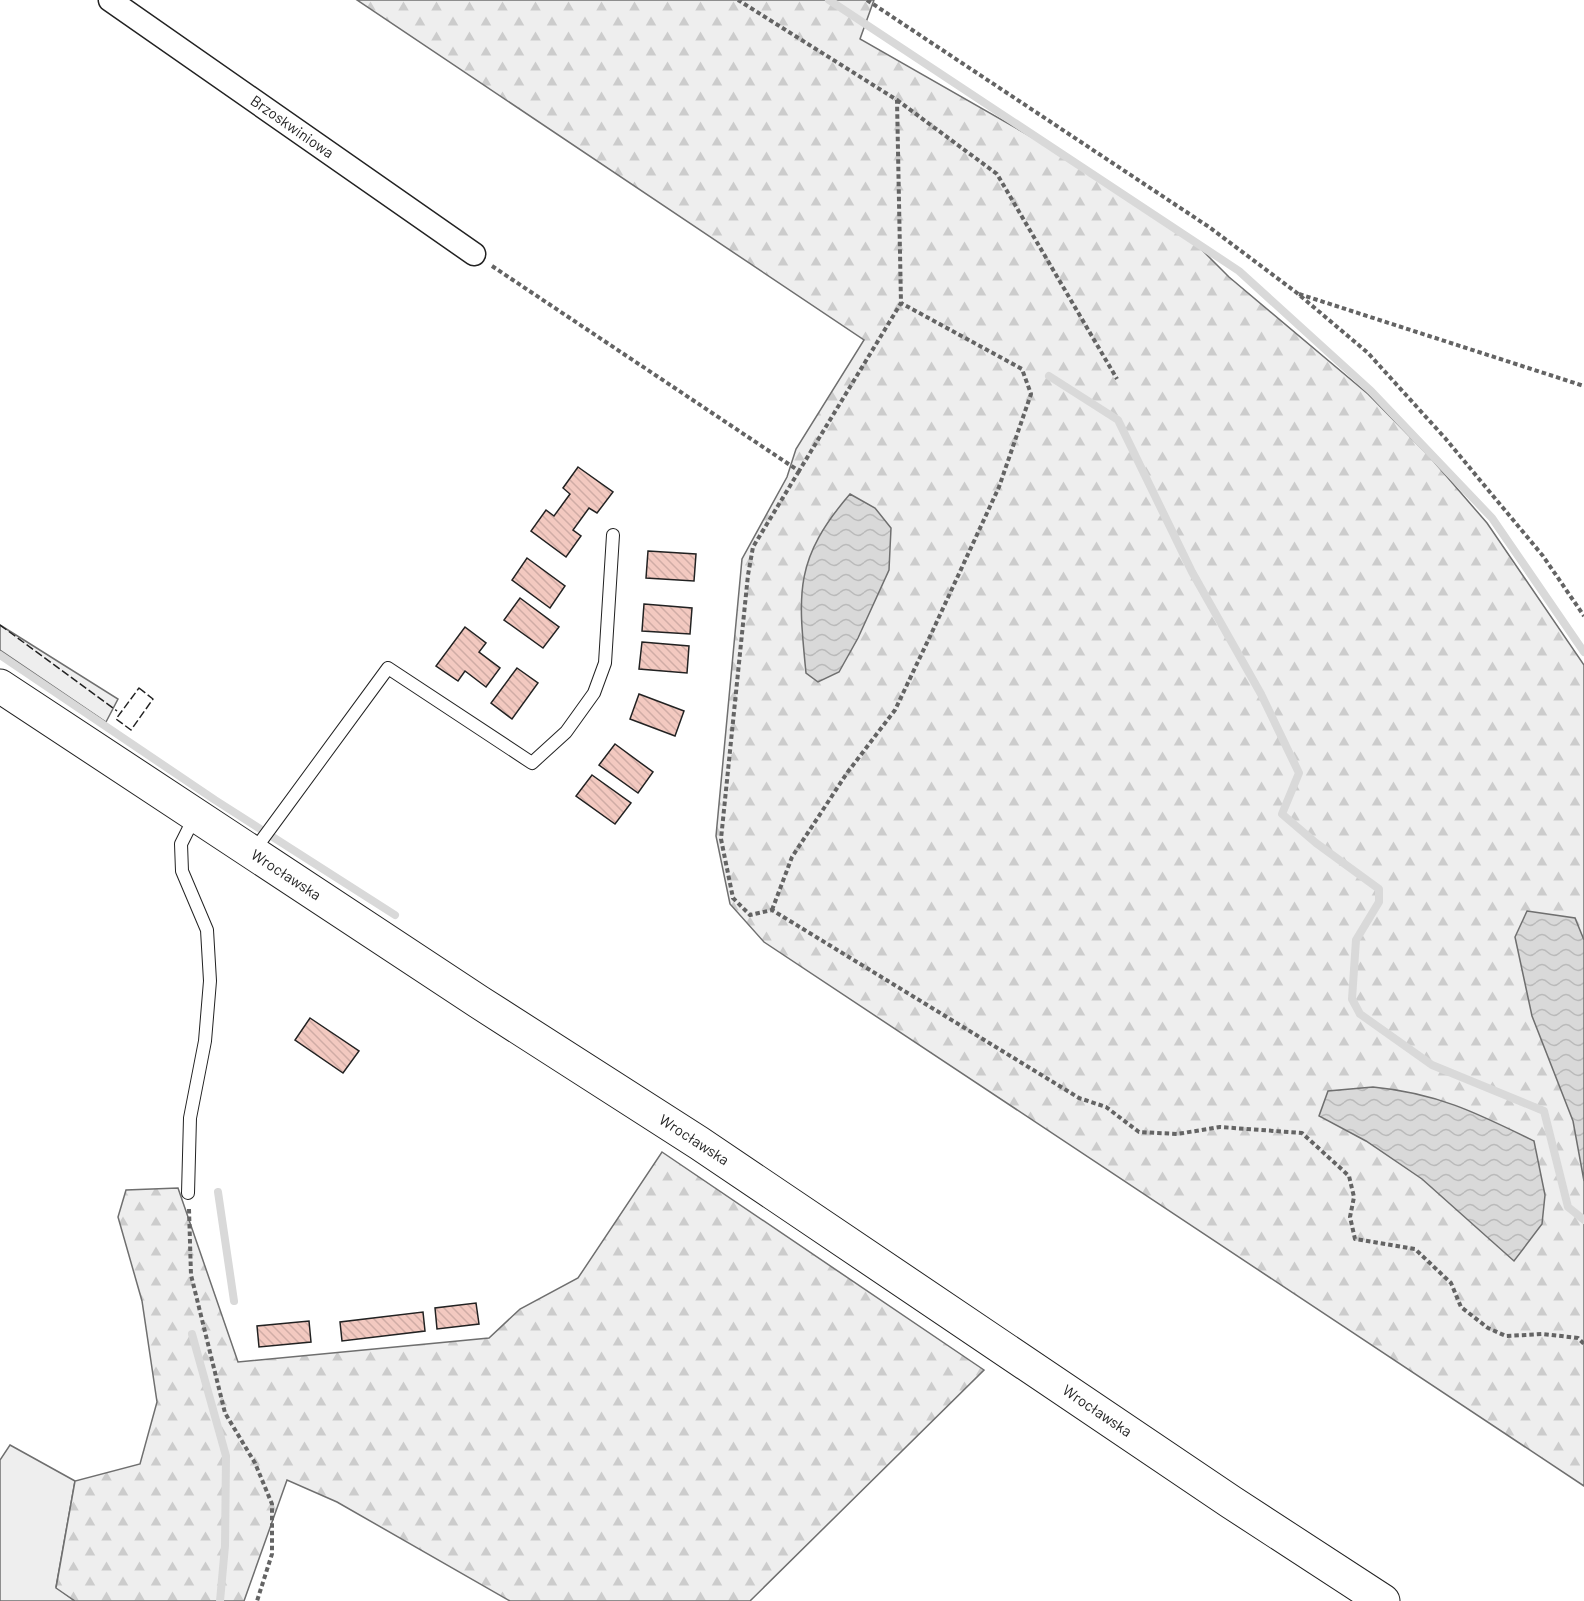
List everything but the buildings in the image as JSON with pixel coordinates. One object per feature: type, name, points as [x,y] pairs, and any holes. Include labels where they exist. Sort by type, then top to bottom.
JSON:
[{"type":"street","name":"Brzoskwiniowa","points":[[110,0],[474,254]]},
{"type":"street","name":"Wrocławska","points":[[0,686],[195,816],[699,1143],[1222,1496],[1383,1601]]},
{"type":"lane","points":[[253,853],[388,668],[532,764],[566,732],[594,693],[605,663],[613,535]]},
{"type":"lane","points":[[188,1194],[190,1118],[205,1041],[210,981],[207,930],[182,871],[181,844],[195,816]]},
{"type":"path","points":[[738,0],[897,100],[996,174],[1118,379]]},
{"type":"path","points":[[867,0],[1209,227],[1297,293],[1368,353],[1445,438],[1543,556],[1584,616]]},
{"type":"path","points":[[897,100],[901,303],[753,548],[731,724],[721,838],[734,898],[750,915],[772,910],[1079,1098],[1106,1107],[1139,1132],[1177,1134],[1220,1126],[1302,1133],[1349,1176],[1354,1197],[1350,1217],[1355,1239],[1415,1249],[1451,1283],[1461,1307],[1488,1328],[1506,1336],[1544,1334],[1578,1338],[1584,1344]]},
{"type":"path","points":[[474,254],[799,471]]},
{"type":"path","points":[[1297,293],[1584,386]]},
{"type":"path","points":[[772,910],[776,892],[792,857],[847,774],[895,711],[999,487],[1030,394],[1022,369],[901,303]]},
{"type":"path","points":[[188,1194],[191,1275],[225,1413],[255,1463],[272,1504],[272,1554],[257,1601]]},
{"type":"green space","points":[[357,0],[874,0],[860,39],[1093,172],[1183,231],[1229,277],[1368,394],[1429,456],[1487,523],[1584,665],[1584,1486],[764,942],[730,904],[716,836],[742,559],[787,477],[796,449],[864,340]]},
{"type":"green space","points":[[0,625],[118,699],[106,722],[0,650]]},
{"type":"green space","points":[[662,1152],[984,1370],[750,1601],[510,1601],[337,1502],[287,1480],[244,1601],[75,1601],[56,1588],[75,1481],[140,1464],[157,1402],[142,1301],[118,1217],[126,1190],[178,1188],[238,1362],[489,1338],[520,1309],[578,1278]]},
{"type":"green space","points":[[10,1445],[75,1481],[56,1587],[75,1601],[0,1601],[0,1460]]},
{"type":"water","points":[[850,494],[875,508],[891,528],[889,570],[858,638],[839,672],[818,682],[806,673],[802,620],[804,578],[809,558],[818,538]]},
{"type":"water","points":[[1527,911],[1575,918],[1584,940],[1584,1181],[1573,1121],[1532,1016],[1515,937]]},
{"type":"water","points":[[1373,1087],[1437,1099],[1475,1113],[1534,1141],[1545,1195],[1542,1224],[1514,1261],[1422,1179],[1366,1141],[1319,1116],[1328,1091]]},
{"type":"waterway","points":[[829,0],[1239,271],[1371,391],[1492,518],[1584,652]]},
{"type":"waterway","points":[[1049,376],[1118,420],[1192,572],[1261,694],[1299,773],[1282,814],[1316,843],[1379,889],[1379,902],[1356,940],[1352,999],[1360,1014],[1432,1065],[1544,1111],[1568,1207],[1584,1220]]},
{"type":"waterway","points":[[0,655],[215,800],[395,915]]},
{"type":"waterway","points":[[218,1192],[234,1301]]},
{"type":"waterway","points":[[192,1334],[226,1456],[225,1546],[220,1601]]},
{"type":"fence","points":[[0,625],[117,711]]},
{"type":"fence","points":[[139,688],[153,699],[131,730],[116,719],[139,688]]}]
